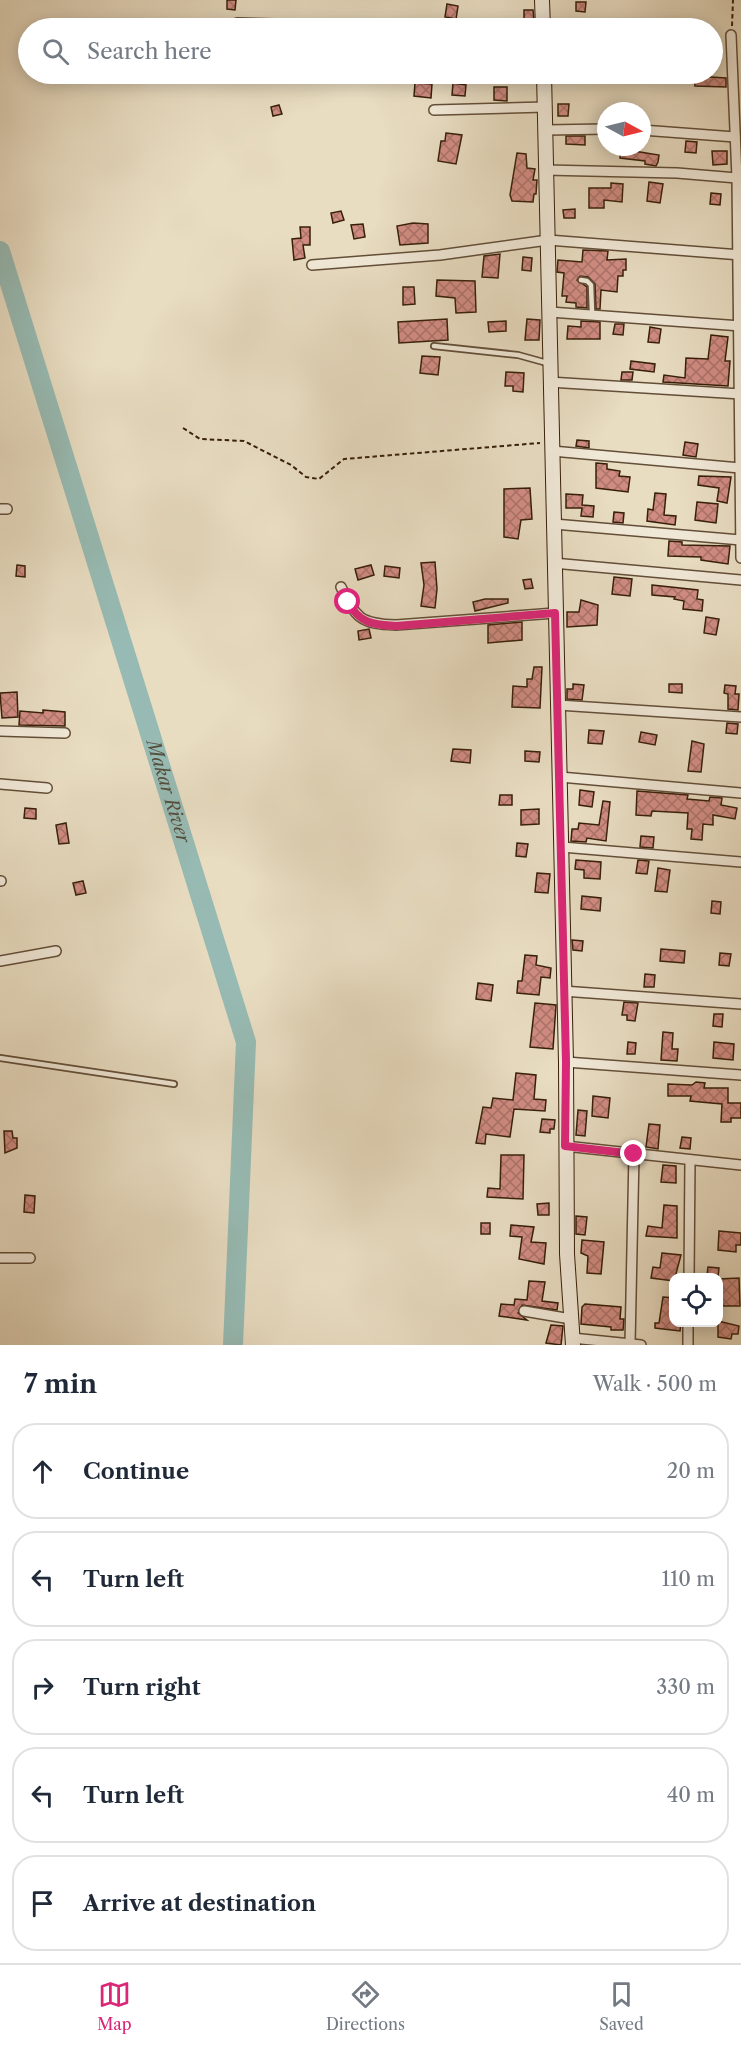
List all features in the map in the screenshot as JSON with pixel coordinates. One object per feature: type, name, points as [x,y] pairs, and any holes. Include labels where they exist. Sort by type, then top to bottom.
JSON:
[{"type":"street","points":[[542,0],[543,18]]},
{"type":"street","points":[[731,35],[738,183],[741,558]]},
{"type":"street","points":[[544,84],[550,312],[549,382],[562,847],[566,1062],[565,1146],[572,1342],[640,1345]]},
{"type":"street","points":[[434,110],[545,107]]},
{"type":"street","points":[[546,130],[597,129]]},
{"type":"street","points":[[651,131],[735,136]]},
{"type":"street","points":[[545,170],[677,173],[738,183]]},
{"type":"street","points":[[312,265],[440,255],[548,240],[739,255]]},
{"type":"street","points":[[550,312],[592,313],[740,326]]},
{"type":"street","points":[[549,382],[740,394]]},
{"type":"street","points":[[552,447],[740,468]]},
{"type":"street","points":[[554,524],[741,540]]},
{"type":"street","points":[[554,563],[741,580]]},
{"type":"street","points":[[341,587],[354,613],[362,621],[374,625],[396,626],[555,613]]},
{"type":"street","points":[[558,705],[741,717]]},
{"type":"street","points":[[0,731],[65,733]]},
{"type":"street","points":[[560,777],[741,793]]},
{"type":"street","points":[[0,784],[47,789]]},
{"type":"street","points":[[562,847],[741,862]]},
{"type":"street","points":[[0,961],[56,951]]},
{"type":"street","points":[[563,991],[741,1004]]},
{"type":"street","points":[[566,1062],[741,1075]]},
{"type":"street","points":[[565,1146],[741,1165]]},
{"type":"street","points":[[630,1344],[634,1154]]},
{"type":"street","points":[[689,1273],[690,1160]]},
{"type":"street","points":[[0,1258],[30,1258]]},
{"type":"street","points":[[524,1311],[571,1319]]},
{"type":"street","points":[[688,1327],[688,1345]]},
{"type":"lane","points":[[581,280],[591,285],[592,313]]},
{"type":"lane","points":[[434,346],[518,355],[550,363]]},
{"type":"lane","points":[[0,1058],[174,1083]]},
{"type":"path","points":[[731,35],[734,0]]},
{"type":"path","points":[[183,428],[201,439],[244,441],[291,465],[306,477],[319,479],[344,459],[517,443],[552,447]]},
{"type":"building","points":[[227,0],[236,0],[235,10],[227,9]]},
{"type":"building","points":[[576,2],[586,2],[585,12],[576,11]]},
{"type":"building","points":[[447,4],[458,6],[456,18],[445,17]]},
{"type":"building","points":[[524,10],[533,10],[534,18],[524,18]]},
{"type":"building","points":[[723,78],[726,78],[726,87],[695,86],[695,84],[723,84]]},
{"type":"building","points":[[415,84],[432,84],[431,98],[414,96]]},
{"type":"building","points":[[453,84],[466,85],[465,96],[452,95]]},
{"type":"building","points":[[494,87],[507,87],[507,101],[494,100]]},
{"type":"building","points":[[558,104],[569,104],[568,116],[558,116]]},
{"type":"building","points":[[279,105],[282,114],[273,116],[271,107]]},
{"type":"building","points":[[446,133],[462,135],[456,164],[438,161],[441,141],[445,141]]},
{"type":"building","points":[[566,136],[585,136],[585,145],[566,144]]},
{"type":"building","points":[[686,141],[697,142],[696,153],[685,152]]},
{"type":"building","points":[[712,151],[727,151],[727,164],[713,165]]},
{"type":"building","points":[[517,153],[526,154],[527,168],[535,169],[533,180],[537,180],[533,202],[512,201],[510,195]]},
{"type":"building","points":[[659,155],[656,166],[645,164],[645,161],[620,158],[620,156]]},
{"type":"building","points":[[649,182],[663,184],[660,203],[647,201]]},
{"type":"building","points":[[611,183],[623,184],[622,202],[604,200],[604,208],[589,208],[589,188],[611,188]]},
{"type":"building","points":[[711,193],[721,194],[720,205],[710,204]]},
{"type":"building","points":[[575,209],[575,218],[564,218],[563,210]]},
{"type":"building","points":[[341,211],[344,220],[333,223],[331,213]]},
{"type":"building","points":[[413,223],[428,224],[428,243],[400,245],[397,226]]},
{"type":"building","points":[[363,224],[365,237],[354,239],[351,225]]},
{"type":"building","points":[[300,227],[310,227],[310,245],[303,245],[305,258],[294,260],[292,239],[301,238]]},
{"type":"building","points":[[583,250],[608,251],[607,260],[626,259],[626,270],[623,270],[623,276],[618,276],[617,292],[601,290],[600,309],[596,309],[595,284],[588,277],[580,276],[577,280],[587,287],[587,308],[576,307],[576,303],[566,302],[567,296],[562,296],[564,273],[557,272],[558,260],[582,262]]},
{"type":"building","points":[[500,254],[498,278],[482,277],[484,256]]},
{"type":"building","points":[[523,257],[532,258],[531,271],[522,270]]},
{"type":"building","points":[[437,280],[475,281],[476,312],[456,313],[455,298],[436,296]]},
{"type":"building","points":[[403,287],[414,287],[415,304],[403,305]]},
{"type":"building","points":[[447,319],[448,340],[399,343],[398,322]]},
{"type":"building","points":[[527,319],[540,320],[539,340],[525,340]]},
{"type":"building","points":[[506,321],[506,331],[489,332],[488,322]]},
{"type":"building","points":[[581,321],[600,322],[600,339],[567,339],[568,326],[581,327]]},
{"type":"building","points":[[615,324],[624,324],[623,335],[613,334]]},
{"type":"building","points":[[650,327],[661,329],[659,343],[648,342]]},
{"type":"building","points":[[711,335],[728,337],[725,361],[730,361],[728,386],[663,382],[664,375],[685,378],[686,358],[708,359]]},
{"type":"building","points":[[422,356],[440,357],[438,375],[420,373]]},
{"type":"building","points":[[631,361],[655,364],[654,372],[630,369]]},
{"type":"building","points":[[506,372],[524,373],[523,392],[513,391],[513,386],[505,386]]},
{"type":"building","points":[[622,372],[633,372],[632,380],[621,380]]},
{"type":"building","points":[[577,440],[589,441],[589,448],[576,446]]},
{"type":"building","points":[[685,442],[698,444],[696,457],[683,455]]},
{"type":"building","points":[[596,463],[607,464],[607,469],[620,471],[619,476],[630,477],[628,492],[596,488]]},
{"type":"building","points":[[699,476],[731,477],[727,503],[717,501],[719,488],[698,485]]},
{"type":"building","points":[[530,488],[532,519],[521,520],[518,539],[504,537],[504,489]]},
{"type":"building","points":[[655,493],[666,494],[664,515],[676,516],[675,525],[647,521],[648,509],[653,510]]},
{"type":"building","points":[[566,494],[583,495],[582,505],[594,506],[593,517],[581,516],[582,508],[566,508]]},
{"type":"building","points":[[697,502],[718,504],[716,523],[695,520]]},
{"type":"building","points":[[614,512],[624,513],[623,523],[613,522]]},
{"type":"building","points":[[669,541],[682,542],[682,545],[730,546],[728,564],[701,560],[701,557],[668,556]]},
{"type":"building","points":[[435,562],[437,589],[435,608],[421,606],[424,585],[421,563]]},
{"type":"building","points":[[17,565],[25,566],[25,577],[16,576]]},
{"type":"building","points":[[371,565],[374,575],[358,580],[355,569]]},
{"type":"building","points":[[385,566],[400,568],[399,578],[384,576]]},
{"type":"building","points":[[614,577],[632,579],[630,596],[612,594]]},
{"type":"building","points":[[531,579],[533,588],[525,589],[523,580]]},
{"type":"building","points":[[652,585],[698,590],[697,599],[703,600],[702,611],[683,609],[684,601],[674,599],[675,597],[652,595]]},
{"type":"building","points":[[485,599],[508,599],[508,603],[475,611],[473,602]]},
{"type":"building","points":[[581,600],[598,605],[597,625],[567,627],[567,612],[579,612]]},
{"type":"building","points":[[706,617],[719,619],[716,635],[704,633]]},
{"type":"building","points":[[522,622],[522,640],[488,643],[488,625]]},
{"type":"building","points":[[369,629],[371,638],[359,640],[358,631]]},
{"type":"building","points":[[534,667],[542,667],[540,708],[512,707],[513,686],[527,687],[527,679],[532,679]]},
{"type":"building","points":[[573,684],[584,685],[582,700],[567,699],[567,689],[573,689]]},
{"type":"building","points":[[669,684],[682,684],[682,693],[669,692]]},
{"type":"building","points":[[725,685],[736,686],[735,694],[739,694],[738,710],[728,709],[728,694],[724,693]]},
{"type":"building","points":[[17,692],[18,717],[2,718],[0,693]]},
{"type":"building","points":[[43,710],[65,712],[65,726],[19,725],[20,711],[43,713]]},
{"type":"building","points":[[727,723],[738,724],[737,734],[726,733]]},
{"type":"building","points":[[589,730],[604,731],[602,744],[588,743]]},
{"type":"building","points":[[641,732],[657,735],[655,745],[639,742]]},
{"type":"building","points":[[692,741],[704,744],[701,772],[688,771]]},
{"type":"building","points":[[453,749],[471,750],[470,763],[451,761]]},
{"type":"building","points":[[525,751],[540,752],[539,762],[525,761]]},
{"type":"building","points":[[580,790],[594,792],[592,807],[579,805]]},
{"type":"building","points":[[637,791],[688,795],[687,799],[709,801],[710,797],[722,798],[721,805],[737,808],[735,819],[713,815],[713,825],[703,824],[702,840],[691,839],[692,829],[687,829],[688,813],[652,811],[651,816],[636,815]]},
{"type":"building","points":[[500,795],[512,795],[512,805],[499,805]]},
{"type":"building","points":[[603,801],[610,802],[606,841],[587,838],[586,842],[571,841],[572,829],[578,829],[579,823],[599,825]]},
{"type":"building","points":[[25,808],[36,809],[36,819],[24,818]]},
{"type":"building","points":[[539,809],[539,824],[521,825],[521,810]]},
{"type":"building","points":[[66,823],[69,843],[59,844],[56,825]]},
{"type":"building","points":[[641,836],[654,837],[653,848],[640,847]]},
{"type":"building","points":[[517,843],[528,844],[526,857],[516,856]]},
{"type":"building","points":[[576,860],[601,862],[600,879],[584,878],[584,870],[575,869]]},
{"type":"building","points":[[638,860],[649,861],[647,874],[636,873]]},
{"type":"building","points":[[658,868],[670,870],[667,892],[655,891]]},
{"type":"building","points":[[537,873],[550,874],[548,893],[535,892]]},
{"type":"building","points":[[83,881],[86,893],[76,895],[73,883]]},
{"type":"building","points":[[582,896],[601,898],[600,911],[581,909]]},
{"type":"building","points":[[712,901],[721,902],[720,914],[711,913]]},
{"type":"building","points":[[572,940],[583,941],[582,951],[573,950]]},
{"type":"building","points":[[661,949],[685,951],[684,963],[660,961]]},
{"type":"building","points":[[720,953],[731,954],[729,966],[719,965]]},
{"type":"building","points":[[525,955],[537,956],[536,965],[551,968],[550,978],[541,977],[539,995],[517,993],[518,981],[522,981]]},
{"type":"building","points":[[645,974],[655,975],[654,987],[644,987]]},
{"type":"building","points":[[478,983],[493,985],[491,1001],[476,999]]},
{"type":"building","points":[[624,1002],[638,1003],[635,1021],[627,1020],[627,1015],[622,1015]]},
{"type":"building","points":[[535,1003],[556,1005],[553,1049],[530,1047]]},
{"type":"building","points":[[714,1014],[723,1014],[722,1027],[713,1026]]},
{"type":"building","points":[[663,1032],[673,1033],[672,1049],[678,1049],[677,1061],[661,1060]]},
{"type":"building","points":[[628,1042],[636,1043],[635,1054],[627,1054]]},
{"type":"building","points":[[714,1042],[734,1044],[733,1060],[713,1058]]},
{"type":"building","points":[[516,1073],[536,1075],[534,1099],[546,1100],[545,1111],[514,1109],[510,1137],[486,1134],[485,1144],[476,1143],[483,1107],[491,1108],[493,1098],[513,1100]]},
{"type":"building","points":[[696,1082],[705,1083],[704,1088],[728,1088],[728,1103],[741,1103],[741,1118],[731,1118],[731,1122],[721,1122],[722,1104],[690,1101],[691,1096],[668,1096],[668,1084],[692,1085]]},
{"type":"building","points":[[593,1096],[610,1098],[608,1118],[592,1116]]},
{"type":"building","points":[[578,1110],[587,1111],[585,1136],[576,1135]]},
{"type":"building","points":[[542,1119],[555,1120],[554,1129],[550,1129],[550,1133],[540,1132]]},
{"type":"building","points":[[649,1124],[660,1125],[658,1149],[646,1147]]},
{"type":"building","points":[[4,1131],[12,1131],[13,1138],[17,1138],[17,1148],[5,1153]]},
{"type":"building","points":[[682,1137],[691,1138],[690,1149],[680,1148]]},
{"type":"building","points":[[501,1155],[524,1155],[523,1199],[487,1197],[488,1188],[500,1189]]},
{"type":"building","points":[[663,1165],[676,1166],[676,1183],[661,1182]]},
{"type":"building","points":[[25,1195],[35,1196],[34,1213],[24,1212]]},
{"type":"building","points":[[549,1203],[549,1215],[538,1215],[537,1204]]},
{"type":"building","points":[[664,1205],[677,1206],[677,1238],[646,1236],[648,1226],[662,1228]]},
{"type":"building","points":[[576,1216],[587,1217],[585,1235],[576,1234]]},
{"type":"building","points":[[481,1223],[490,1223],[490,1234],[481,1234]]},
{"type":"building","points":[[511,1225],[534,1227],[531,1242],[546,1243],[544,1264],[519,1259],[522,1237],[510,1236]]},
{"type":"building","points":[[719,1231],[741,1233],[741,1245],[736,1245],[736,1252],[718,1250]]},
{"type":"building","points":[[582,1240],[604,1242],[601,1274],[587,1273],[588,1256],[581,1253]]},
{"type":"building","points":[[662,1253],[681,1255],[676,1273],[669,1273],[669,1280],[651,1278],[653,1267],[660,1268]]},
{"type":"building","points":[[708,1267],[719,1268],[718,1273],[707,1273]]},
{"type":"building","points":[[739,1278],[740,1306],[723,1306],[723,1279]]},
{"type":"building","points":[[529,1281],[545,1282],[542,1301],[558,1303],[557,1310],[522,1305],[518,1313],[527,1320],[499,1316],[501,1304],[514,1305],[515,1299],[527,1300]]},
{"type":"building","points":[[663,1297],[669,1298],[669,1327],[680,1327],[680,1331],[655,1328],[655,1323],[659,1323]]},
{"type":"building","points":[[585,1304],[621,1307],[620,1319],[624,1319],[623,1330],[581,1324],[582,1307]]},
{"type":"building","points":[[723,1322],[739,1326],[738,1334],[732,1334],[731,1339],[718,1337],[718,1327],[723,1327]]},
{"type":"building","points":[[551,1325],[563,1326],[561,1345],[546,1343]]},
{"type":"waterway","name":"Makar River","points":[[0,251],[246,1042],[233,1345]]},
{"type":"route","points":[[348,602],[362,621],[374,625],[396,626],[555,613],[562,847],[566,1062],[565,1146],[634,1154]]}]
